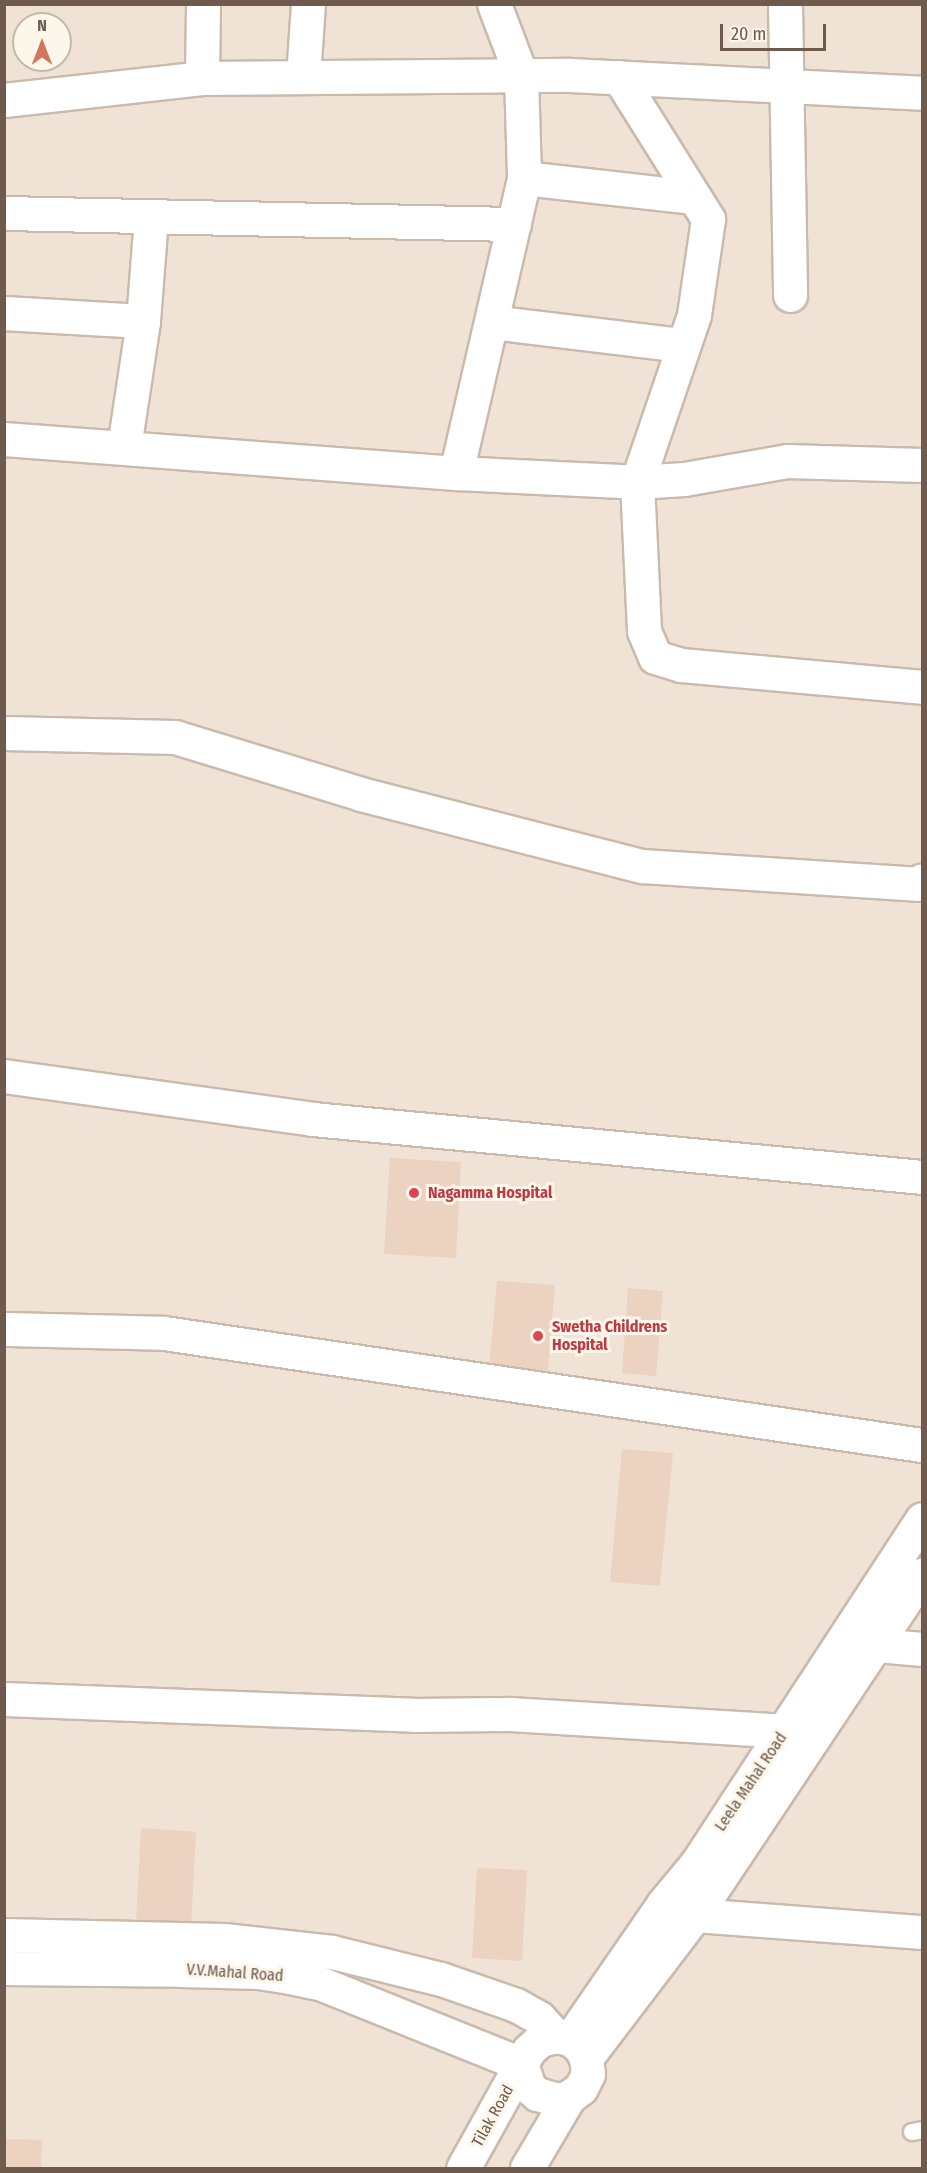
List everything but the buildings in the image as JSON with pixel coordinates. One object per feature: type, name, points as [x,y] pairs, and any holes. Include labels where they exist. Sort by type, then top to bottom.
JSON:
[{"type":"street","points":[[202,78],[203,4]]},
{"type":"street","points":[[303,77],[308,4]]},
{"type":"street","points":[[456,473],[524,178],[521,75],[494,4]]},
{"type":"street","points":[[785,4],[790,295]]},
{"type":"street","points":[[4,100],[202,78],[521,75],[619,77],[922,93]]},
{"type":"street","points":[[619,77],[708,219],[694,315],[637,482],[644,631],[655,657],[681,665],[922,687]]},
{"type":"street","points":[[524,178],[694,197]]},
{"type":"street","points":[[4,213],[514,224]]},
{"type":"street","points":[[124,447],[143,321],[151,216]]},
{"type":"street","points":[[4,313],[143,321]]},
{"type":"street","points":[[492,322],[683,345]]},
{"type":"street","points":[[4,439],[456,473],[637,482],[684,479],[787,461],[922,465]]},
{"type":"street","points":[[4,733],[175,737],[361,794],[642,866],[920,885],[922,880]]},
{"type":"street","points":[[4,1076],[313,1119],[922,1177]]},
{"type":"street","points":[[4,1329],[164,1333],[922,1445]]},
{"type":"street","name":"Leela Mahal Road","points":[[571,2044],[593,2002],[663,1904],[697,1863],[786,1731],[922,1519]]},
{"type":"street","name":"Leela Mahal Road","points":[[571,2044],[695,1916],[922,1575]]},
{"type":"street","points":[[877,1645],[922,1649]]},
{"type":"street","points":[[4,1699],[414,1715],[510,1713],[786,1731]]},
{"type":"street","points":[[663,1904],[695,1916],[922,1932]]},
{"type":"street","name":"V.V.Mahal Road","points":[[4,1935],[224,1940],[332,1952],[441,1979],[516,2005],[539,2018],[571,2044]]},
{"type":"street","name":"V.V.Mahal Road","points":[[4,1968],[258,1972],[290,1977],[322,1984],[521,2064]]},
{"type":"street","name":"V.V.Mahal Road","points":[[516,2005],[562,2006],[593,2002]]},
{"type":"street","points":[[540,2040],[571,2044],[588,2074],[581,2088],[569,2097],[558,2100],[537,2094],[530,2087],[521,2064],[529,2050],[540,2040]]},
{"type":"street","name":"Tilak Road","points":[[464,2169],[521,2064]]},
{"type":"street","points":[[527,2169],[569,2097]]},
{"type":"shaded area","points":[[5,5],[922,5],[922,2168],[5,2168]]},
{"type":"place","name":"Nagamma Hospital","points":[[414,1193]]},
{"type":"place","name":"Swetha Childrens Hospital","points":[[538,1336]]}]
